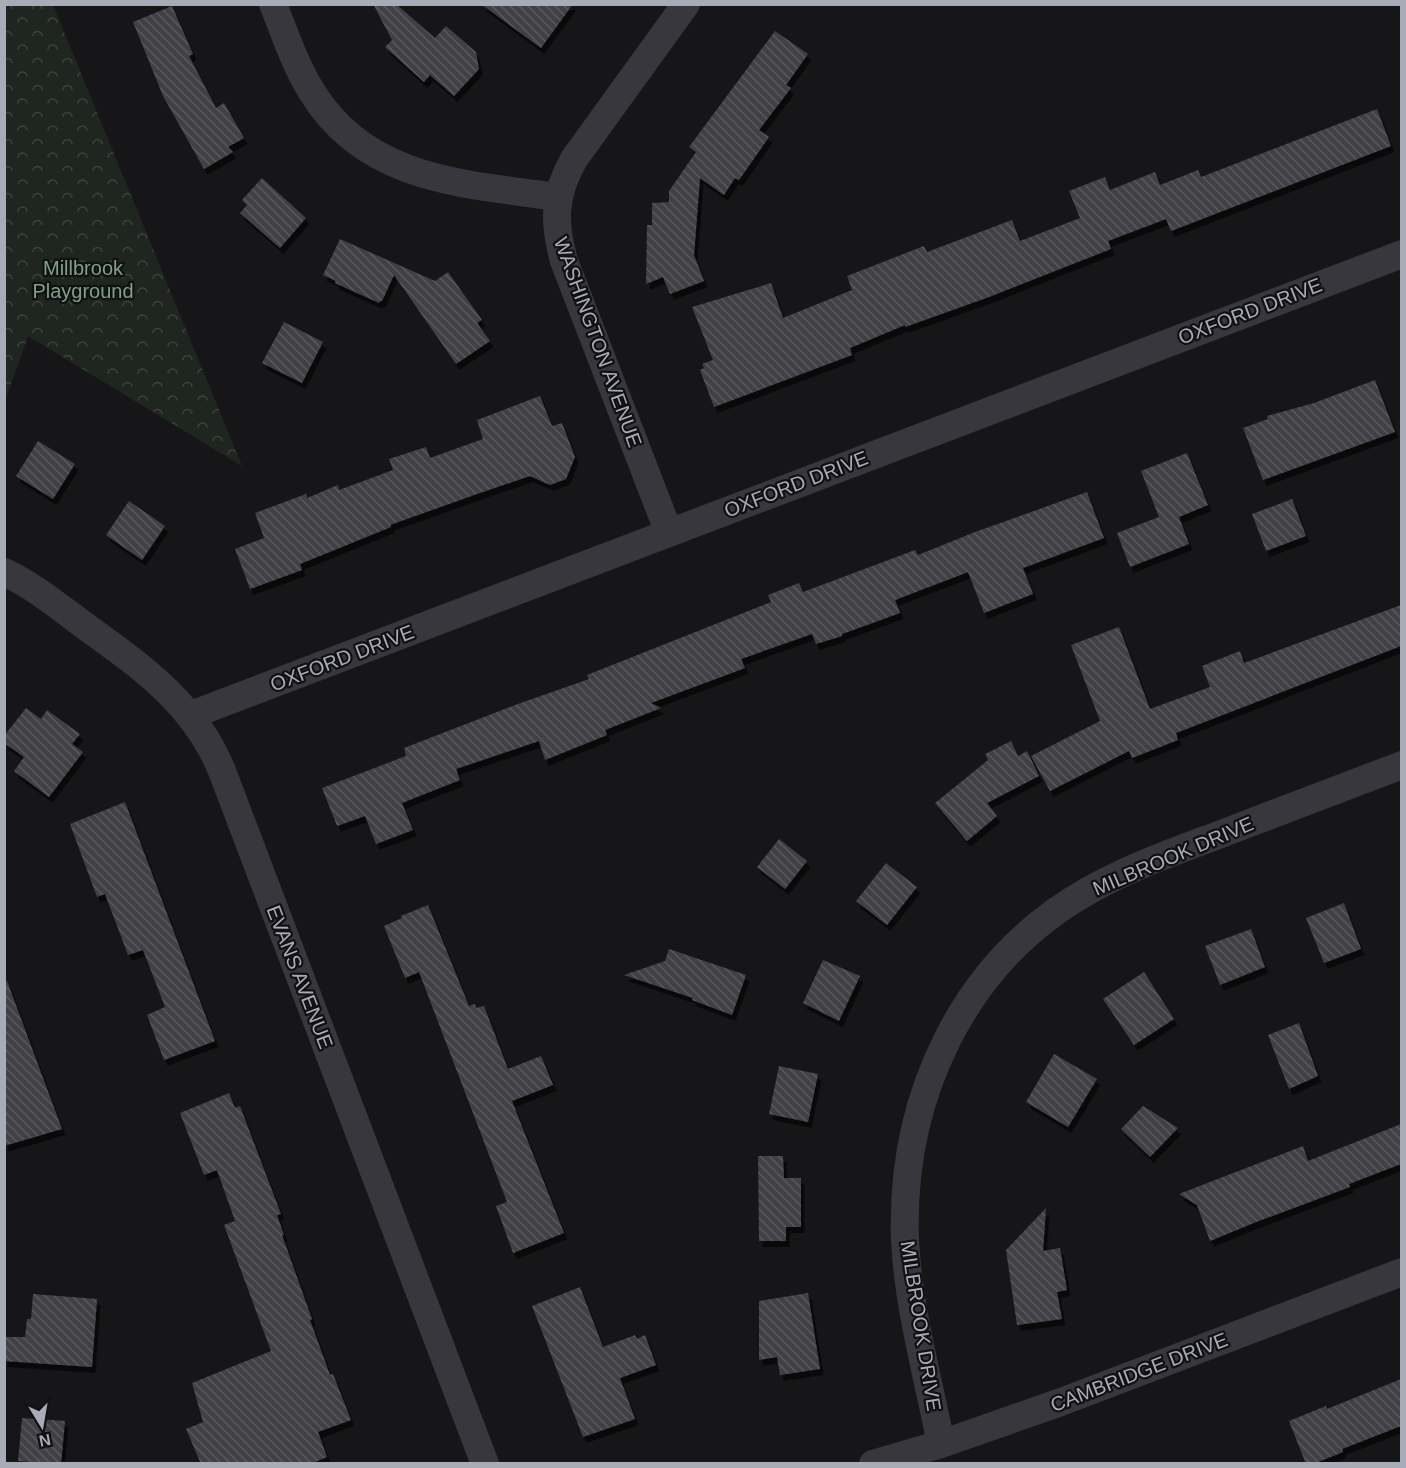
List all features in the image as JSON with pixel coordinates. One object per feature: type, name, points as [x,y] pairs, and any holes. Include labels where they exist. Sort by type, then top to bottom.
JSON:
[{"type":"street","points":[[273,4],[313,94],[331,118],[369,150],[393,163],[428,177],[558,196]]},
{"type":"street","name":"WASHINGTON AVENUE","points":[[669,533],[564,261],[557,226],[558,196],[574,159],[686,4]]},
{"type":"street","name":"OXFORD DRIVE","points":[[191,715],[1401,254]]},
{"type":"street","name":"EVANS AVENUE","points":[[4,572],[40,593],[128,657],[170,693],[191,715],[207,739],[222,771],[485,1464]]},
{"type":"street","name":"MILBROOK DRIVE","points":[[941,1444],[912,1301],[907,1265],[905,1206],[907,1172],[912,1139],[930,1077],[957,1020],[974,994],[1013,948],[1060,908],[1087,891],[1143,864],[1401,765]]},
{"type":"street","name":"CAMBRIDGE DRIVE","points":[[873,1464],[941,1444],[1060,1402],[1401,1272]]},
{"type":"green space","name":"Millbrook Playground","points":[[5,4],[53,5],[242,466],[28,336],[5,401]]},
{"type":"building","points":[[373,4],[396,4],[435,38],[446,26],[476,52],[479,69],[454,96],[430,75],[424,82],[385,47],[392,40]]},
{"type":"building","points":[[481,4],[573,4],[541,48]]},
{"type":"building","points":[[172,6],[193,54],[189,56],[216,108],[224,103],[244,138],[228,147],[233,152],[204,169],[163,96],[133,22]]},
{"type":"building","points":[[775,31],[808,54],[786,85],[791,88],[759,130],[769,137],[739,180],[735,178],[724,195],[700,178],[694,255],[704,281],[670,294],[663,277],[646,284],[647,225],[652,225],[652,203],[669,202],[669,191],[696,152],[689,147]]},
{"type":"building","points":[[1377,109],[1391,146],[1171,231],[1166,219],[1108,241],[1111,249],[989,297],[905,327],[905,325],[850,348],[852,355],[714,407],[700,370],[704,368],[702,364],[713,360],[692,307],[771,283],[783,318],[852,290],[847,276],[924,246],[927,252],[1012,220],[1020,241],[1080,218],[1069,191],[1105,177],[1110,190],[1155,172],[1160,185],[1198,170],[1201,177]]},
{"type":"building","points":[[262,178],[306,218],[280,248],[240,213],[247,205],[242,200]]},
{"type":"building","points":[[340,239],[435,281],[448,272],[482,320],[477,323],[490,341],[456,364],[394,275],[379,303],[323,275]]},
{"type":"building","points":[[284,322],[323,342],[302,383],[262,363]]},
{"type":"building","points":[[1375,380],[1395,432],[1263,480],[1243,428],[1268,419],[1267,416],[1314,403]]},
{"type":"building","points":[[540,396],[552,426],[562,423],[575,457],[566,479],[550,485],[530,476],[477,494],[390,525],[391,527],[300,564],[302,570],[250,589],[235,549],[264,538],[255,513],[306,494],[307,498],[338,485],[339,490],[393,470],[389,459],[426,447],[430,458],[483,439],[477,420]]},
{"type":"building","points":[[38,441],[75,464],[53,499],[16,476]]},
{"type":"building","points":[[1187,453],[1208,505],[1179,517],[1189,544],[1130,567],[1117,533],[1159,517],[1141,471]]},
{"type":"building","points":[[1087,492],[1104,538],[1023,568],[1033,594],[984,613],[968,572],[895,600],[900,613],[842,634],[842,636],[816,644],[812,634],[741,659],[745,668],[651,703],[661,708],[605,730],[607,735],[545,760],[539,741],[456,769],[460,780],[402,803],[413,830],[376,844],[365,816],[337,826],[322,788],[406,756],[404,748],[589,679],[587,675],[771,602],[768,595],[799,583],[803,592],[915,550],[918,555]]},
{"type":"building","points":[[1292,499],[1306,536],[1266,551],[1252,514]]},
{"type":"building","points":[[129,501],[165,526],[142,560],[106,535]]},
{"type":"building","points":[[1401,605],[1401,646],[1176,733],[1178,740],[1132,758],[1129,751],[1050,791],[1031,756],[1100,721],[1071,645],[1119,627],[1150,709],[1210,687],[1202,666],[1240,651],[1244,663]]},
{"type":"building","points":[[26,708],[41,719],[47,710],[80,734],[72,744],[83,752],[49,797],[14,771],[24,757],[4,743],[4,736]]},
{"type":"building","points":[[1011,741],[1018,756],[1027,751],[1039,776],[987,803],[997,816],[967,841],[935,803],[988,760],[985,754]]},
{"type":"building","points":[[125,802],[215,1041],[164,1060],[147,1015],[165,1007],[143,950],[128,955],[105,894],[97,897],[70,824]]},
{"type":"building","points":[[779,839],[807,861],[785,889],[757,867]]},
{"type":"building","points":[[886,863],[917,887],[887,925],[856,901]]},
{"type":"building","points":[[1344,903],[1361,949],[1324,963],[1306,918]]},
{"type":"building","points":[[428,905],[469,1006],[475,1004],[476,1008],[484,1006],[508,1069],[541,1056],[553,1085],[512,1101],[564,1233],[513,1253],[496,1206],[507,1202],[419,972],[405,978],[384,926]]},
{"type":"building","points":[[1251,929],[1265,967],[1220,985],[1205,946]]},
{"type":"building","points":[[669,949],[746,975],[732,1015],[692,1000],[693,998],[624,975],[665,961]]},
{"type":"building","points":[[823,960],[860,976],[839,1021],[803,1003]]},
{"type":"building","points":[[1144,972],[1174,1019],[1134,1045],[1103,999]]},
{"type":"building","points":[[4,981],[7,981],[62,1129],[4,1146]]},
{"type":"building","points":[[1299,1023],[1318,1076],[1289,1089],[1268,1035]]},
{"type":"building","points":[[1054,1054],[1097,1079],[1068,1127],[1026,1102]]},
{"type":"building","points":[[779,1066],[818,1074],[808,1122],[769,1114]]},
{"type":"building","points":[[229,1093],[235,1108],[240,1106],[281,1214],[277,1215],[284,1235],[282,1235],[312,1319],[310,1320],[330,1375],[333,1374],[351,1420],[318,1432],[327,1457],[310,1464],[201,1464],[186,1429],[203,1422],[192,1383],[271,1351],[224,1225],[235,1221],[217,1170],[204,1175],[180,1113]]},
{"type":"building","points":[[1143,1106],[1178,1128],[1150,1157],[1121,1129]]},
{"type":"building","points":[[1401,1124],[1401,1164],[1349,1184],[1350,1187],[1210,1241],[1197,1205],[1179,1194],[1303,1146],[1308,1161]]},
{"type":"building","points":[[758,1156],[783,1156],[784,1178],[801,1178],[801,1227],[786,1227],[786,1241],[759,1241]]},
{"type":"building","points":[[1046,1208],[1043,1251],[1060,1248],[1067,1290],[1057,1292],[1062,1319],[1017,1325],[1006,1250]]},
{"type":"building","points":[[580,1287],[603,1347],[635,1335],[637,1339],[645,1335],[656,1365],[620,1378],[635,1419],[583,1437],[532,1306]]},
{"type":"building","points":[[808,1293],[820,1369],[780,1375],[777,1357],[759,1360],[759,1301]]},
{"type":"building","points":[[33,1294],[97,1299],[92,1367],[4,1361],[4,1337],[25,1337],[27,1319],[31,1319]]},
{"type":"building","points":[[1401,1379],[1401,1426],[1342,1449],[1343,1452],[1313,1464],[1306,1464],[1289,1421],[1326,1406],[1327,1409]]},
{"type":"building","points":[[22,1418],[65,1421],[61,1464],[18,1461]]}]
